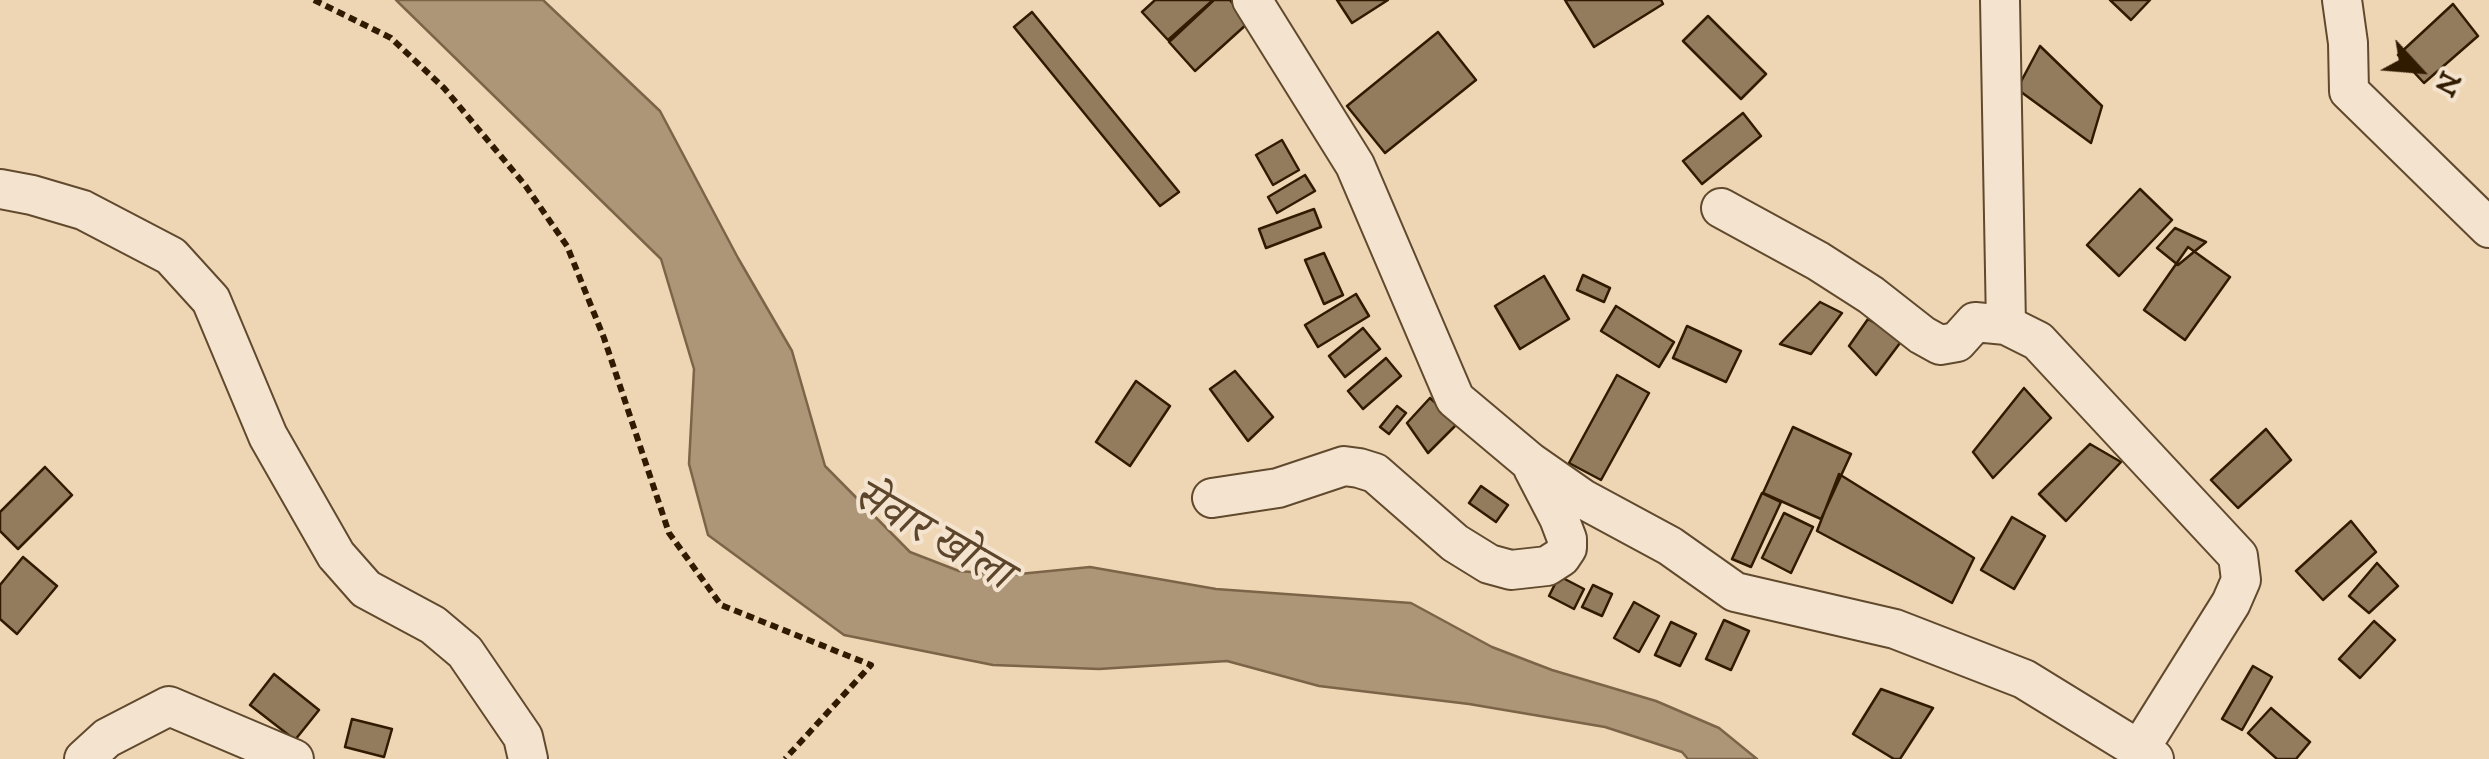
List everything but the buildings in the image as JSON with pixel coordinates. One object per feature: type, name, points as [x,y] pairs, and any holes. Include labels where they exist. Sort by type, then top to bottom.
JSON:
[{"type":"street","points":[[1252,0],[1356,164],[1455,399],[1530,462],[1583,499],[1670,546],[1735,592],[1896,630],[2024,679],[2146,754],[2231,603],[2241,580],[2238,556],[2038,341],[2006,325],[1975,322],[1957,342],[1940,345],[1858,286],[1721,208]]},
{"type":"street","points":[[2000,0],[2006,325]]},
{"type":"street","points":[[2342,0],[2349,92],[2486,219]]},
{"type":"street","points":[[0,189],[82,210],[171,256],[211,300],[268,436],[336,555],[366,590],[434,625],[464,652],[523,737],[528,759]]},
{"type":"street","points":[[1212,498],[1278,488],[1344,466],[1358,468],[1374,473],[1456,543],[1488,564],[1511,570],[1547,566],[1567,548],[1567,539],[1530,462]]},
{"type":"street","points":[[84,759],[107,738],[168,706],[294,759]]},
{"type":"path","points":[[314,0],[391,38],[431,76],[526,186],[567,246],[610,354],[669,532],[721,605],[871,665],[786,759]]},
{"type":"shaded area","points":[[396,0],[543,0],[660,111],[792,351],[825,466],[910,552],[959,571],[1009,575],[1090,567],[1216,589],[1411,603],[1492,647],[1552,670],[1656,701],[1719,728],[1757,759],[1688,759],[1682,752],[1605,727],[1469,704],[1319,686],[1227,661],[1099,669],[993,665],[844,635],[708,535],[689,464],[694,369],[661,259]]},
{"type":"water label","name":"सेवार खोला","points":[[930,538]]}]
